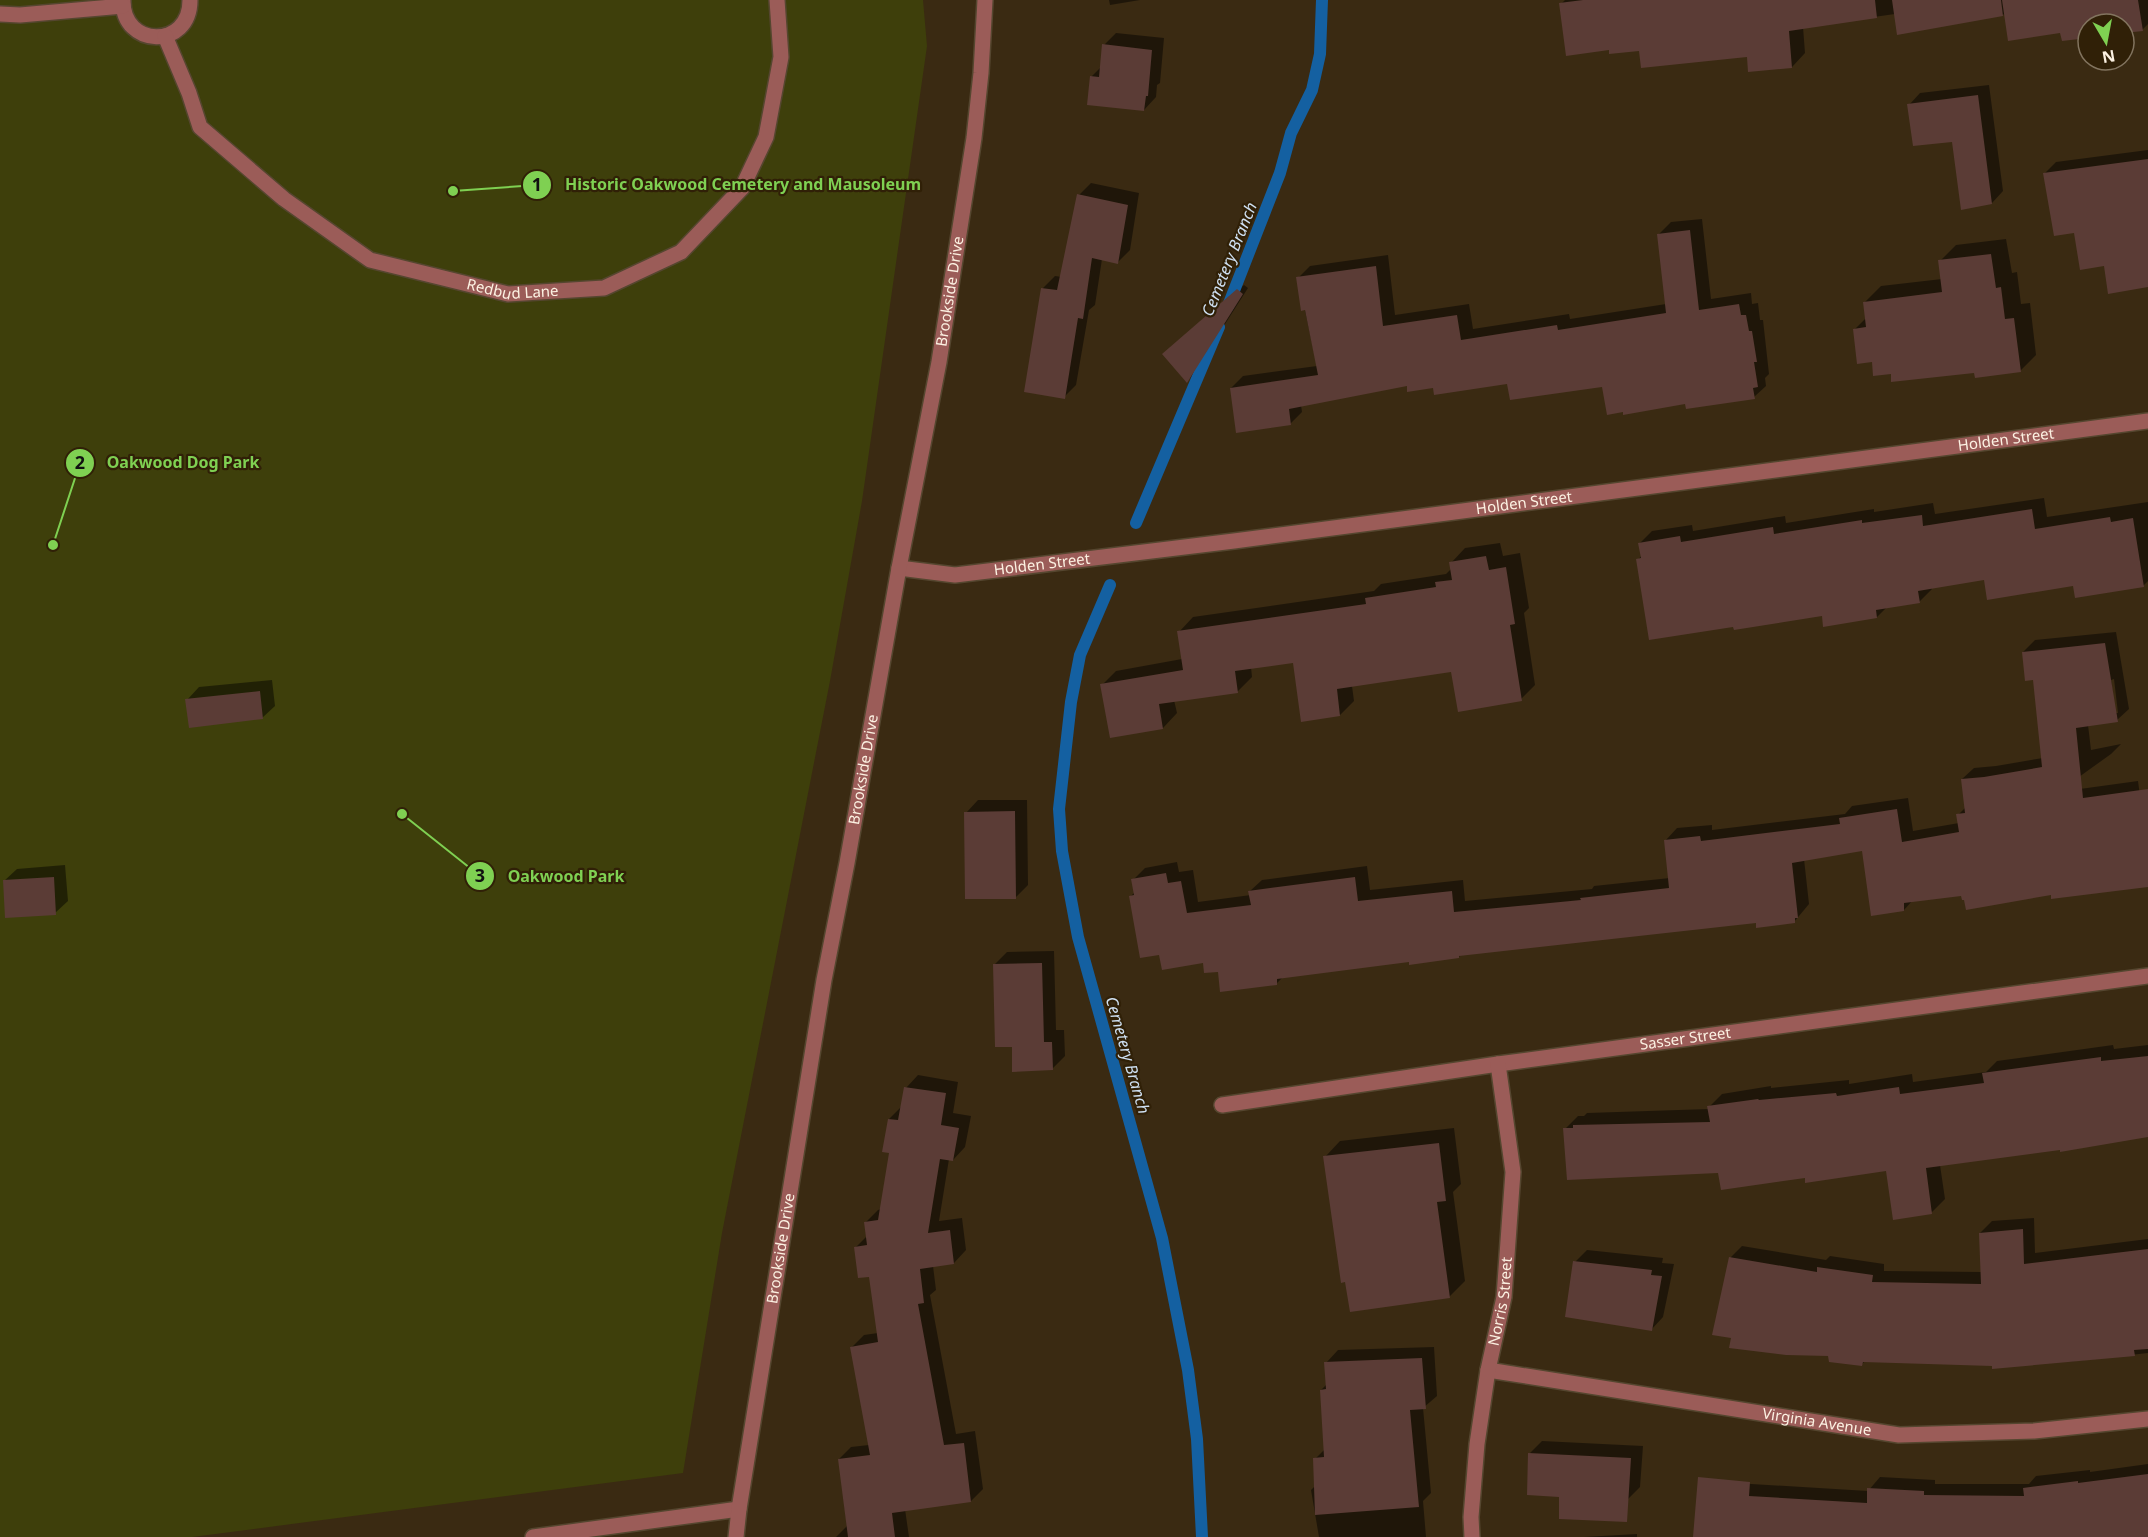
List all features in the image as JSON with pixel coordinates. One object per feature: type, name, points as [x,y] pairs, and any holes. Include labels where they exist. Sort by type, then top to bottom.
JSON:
[{"type":"street","points":[[0,14],[20,15],[123,3],[126,18],[133,27],[142,34],[153,37],[175,32],[184,24],[189,14],[190,0]]},
{"type":"street","name":"Redbud Lane","points":[[165,36],[189,93],[200,127],[284,199],[370,260],[508,294],[518,294],[604,288],[681,252],[742,188],[766,137],[779,68],[781,57],[777,0]]},
{"type":"street","name":"Brookside Drive","points":[[736,1537],[824,980],[939,362],[974,138],[981,73],[985,0]]},
{"type":"street","name":"Holden Street","points":[[899,568],[955,575],[966,574],[2148,421]]},
{"type":"street","name":"Sasser Street","points":[[1222,1105],[1498,1064],[2148,976]]},
{"type":"street","name":"Norris Street","points":[[1472,1537],[1471,1517],[1477,1444],[1488,1370],[1504,1297],[1513,1172],[1498,1064]]},
{"type":"street","name":"Virginia Avenue","points":[[1488,1370],[1899,1435],[2034,1431],[2148,1419]]},
{"type":"street","points":[[533,1537],[739,1509]]},
{"type":"shaded area","points":[[0,0],[923,0],[927,46],[862,501],[830,681],[722,1233],[683,1473],[192,1537],[0,1537]]},
{"type":"building","points":[[1583,0],[1875,0],[1877,18],[1789,31],[1792,68],[1748,72],[1747,57],[1641,68],[1639,51],[1609,54],[1609,50],[1566,56],[1559,3]]},
{"type":"building","points":[[1892,0],[2001,0],[2003,16],[1897,35]]},
{"type":"building","points":[[2002,0],[2138,0],[2143,31],[2136,32],[2136,12],[2076,12],[2076,39],[2062,41],[2060,33],[2008,41]]},
{"type":"building","points":[[1102,44],[1152,50],[1148,96],[1146,96],[1144,111],[1087,105],[1090,76],[1099,77]]},
{"type":"building","points":[[1978,95],[1992,204],[1961,210],[1952,142],[1913,146],[1907,104]]},
{"type":"building","points":[[2148,159],[2148,287],[2108,294],[2104,266],[2080,270],[2074,233],[2054,236],[2043,173]]},
{"type":"building","points":[[1077,194],[1128,205],[1118,264],[1092,258],[1083,319],[1078,318],[1065,399],[1024,392],[1041,288],[1057,290]]},
{"type":"building","points":[[1690,230],[1699,310],[1739,304],[1741,315],[1746,315],[1749,331],[1752,331],[1757,362],[1754,362],[1758,387],[1753,388],[1755,399],[1686,409],[1685,404],[1623,415],[1623,412],[1607,415],[1602,387],[1510,400],[1507,384],[1434,395],[1433,388],[1407,392],[1407,386],[1289,409],[1291,425],[1236,433],[1230,388],[1318,375],[1305,310],[1301,311],[1296,277],[1376,266],[1383,326],[1457,315],[1461,340],[1557,325],[1558,330],[1666,313],[1657,234]]},
{"type":"building","points":[[1991,254],[1996,288],[2001,287],[2005,319],[2014,318],[2021,372],[1975,378],[1974,373],[1891,382],[1891,374],[1873,376],[1872,362],[1857,364],[1853,329],[1866,327],[1863,302],[1942,292],[1938,260]]},
{"type":"building","points":[[1237,289],[1243,294],[1187,383],[1162,354]]},
{"type":"building","points":[[2032,509],[2035,529],[2110,517],[2111,522],[2133,518],[2144,587],[2075,598],[2073,586],[1987,600],[1984,580],[1918,591],[1920,603],[1876,610],[1877,618],[1823,627],[1822,616],[1649,640],[1636,559],[1641,558],[1638,543],[1680,536],[1681,542],[1773,527],[1774,534],[1862,520],[1862,523],[1922,515],[1923,526]]},
{"type":"building","points":[[1486,556],[1489,570],[1506,567],[1515,624],[1510,625],[1522,701],[1458,712],[1451,672],[1337,689],[1340,716],[1301,722],[1293,663],[1235,671],[1238,693],[1159,704],[1163,729],[1110,738],[1100,684],[1183,670],[1177,631],[1366,604],[1365,598],[1436,587],[1435,582],[1452,580],[1449,562]]},
{"type":"building","points":[[2105,643],[2118,722],[2076,728],[2083,798],[2148,789],[2148,887],[2051,899],[2051,895],[1966,910],[1961,896],[1904,903],[1904,911],[1871,916],[1862,851],[1792,863],[1798,918],[1795,918],[1795,923],[1756,928],[1756,923],[1459,956],[1459,958],[1409,965],[1409,962],[1277,979],[1277,985],[1220,992],[1218,972],[1204,973],[1203,963],[1162,970],[1159,955],[1140,958],[1129,896],[1134,895],[1131,879],[1166,873],[1168,883],[1181,881],[1187,913],[1251,905],[1248,891],[1355,877],[1358,901],[1452,891],[1454,912],[1581,900],[1580,898],[1669,888],[1664,840],[1700,836],[1701,841],[1840,824],[1839,818],[1897,809],[1902,842],[1959,832],[1956,814],[1965,813],[1961,779],[2042,767],[2033,680],[2025,681],[2022,652]]},
{"type":"building","points":[[260,691],[263,719],[189,728],[185,699]]},
{"type":"building","points":[[1015,811],[1016,899],[965,899],[964,812]]},
{"type":"building","points":[[54,877],[56,915],[5,918],[3,880]]},
{"type":"building","points":[[1042,963],[1044,1042],[1052,1042],[1053,1070],[1012,1072],[1012,1047],[995,1047],[993,964]]},
{"type":"building","points":[[2148,1056],[2148,1137],[2060,1152],[2060,1150],[1926,1168],[1932,1214],[1893,1220],[1886,1171],[1805,1183],[1805,1178],[1721,1190],[1718,1173],[1567,1180],[1563,1128],[1573,1128],[1573,1125],[1710,1122],[1707,1106],[1758,1099],[1836,1093],[1837,1096],[1899,1087],[1900,1094],[1984,1083],[1982,1073],[2101,1057],[2101,1061]]},
{"type":"building","points":[[904,1087],[946,1093],[941,1125],[959,1128],[953,1161],[940,1159],[928,1233],[950,1230],[954,1264],[920,1269],[924,1303],[918,1304],[944,1445],[964,1443],[971,1502],[892,1513],[895,1537],[848,1537],[838,1459],[870,1455],[850,1347],[878,1342],[869,1277],[858,1278],[854,1247],[867,1245],[864,1222],[878,1220],[889,1153],[882,1152],[888,1119],[898,1120]]},
{"type":"building","points":[[1439,1143],[1446,1201],[1437,1202],[1450,1298],[1350,1312],[1345,1282],[1341,1283],[1323,1156]]},
{"type":"building","points":[[2023,1229],[2024,1264],[2148,1249],[2148,1349],[2134,1350],[2135,1356],[1992,1369],[1992,1366],[1863,1362],[1862,1366],[1829,1362],[1828,1356],[1786,1355],[1729,1348],[1731,1338],[1712,1335],[1729,1257],[1817,1272],[1817,1267],[1873,1275],[1872,1282],[1981,1284],[1979,1233]]},
{"type":"building","points":[[1573,1261],[1652,1270],[1651,1275],[1662,1276],[1652,1331],[1565,1317]]},
{"type":"building","points":[[1422,1358],[1426,1409],[1410,1410],[1419,1507],[1315,1515],[1313,1458],[1324,1457],[1320,1390],[1326,1389],[1324,1362]]},
{"type":"building","points":[[1528,1453],[1631,1458],[1627,1522],[1559,1519],[1559,1497],[1527,1495]]},
{"type":"building","points":[[2148,1474],[2148,1537],[1693,1537],[1698,1477],[1750,1482],[1749,1496],[1867,1503],[1867,1488],[1924,1491],[1924,1495],[2024,1496],[2023,1488]]},
{"type":"waterway","name":"Cemetery Branch","points":[[1228,306],[1280,173],[1291,133],[1312,90],[1320,54],[1322,0]]},
{"type":"waterway","name":"Cemetery Branch","points":[[1136,523],[1219,327]]},
{"type":"waterway","name":"Cemetery Branch","points":[[1110,585],[1080,655],[1071,702],[1059,809],[1062,851],[1078,937],[1162,1238],[1188,1370],[1197,1439],[1202,1537]]},
{"type":"place","name":"Historic Oakwood Cemetery and Mausoleum","points":[[453,191]]},
{"type":"place","name":"Oakwood Dog Park","points":[[53,545]]},
{"type":"place","name":"Oakwood Park","points":[[402,814]]}]
